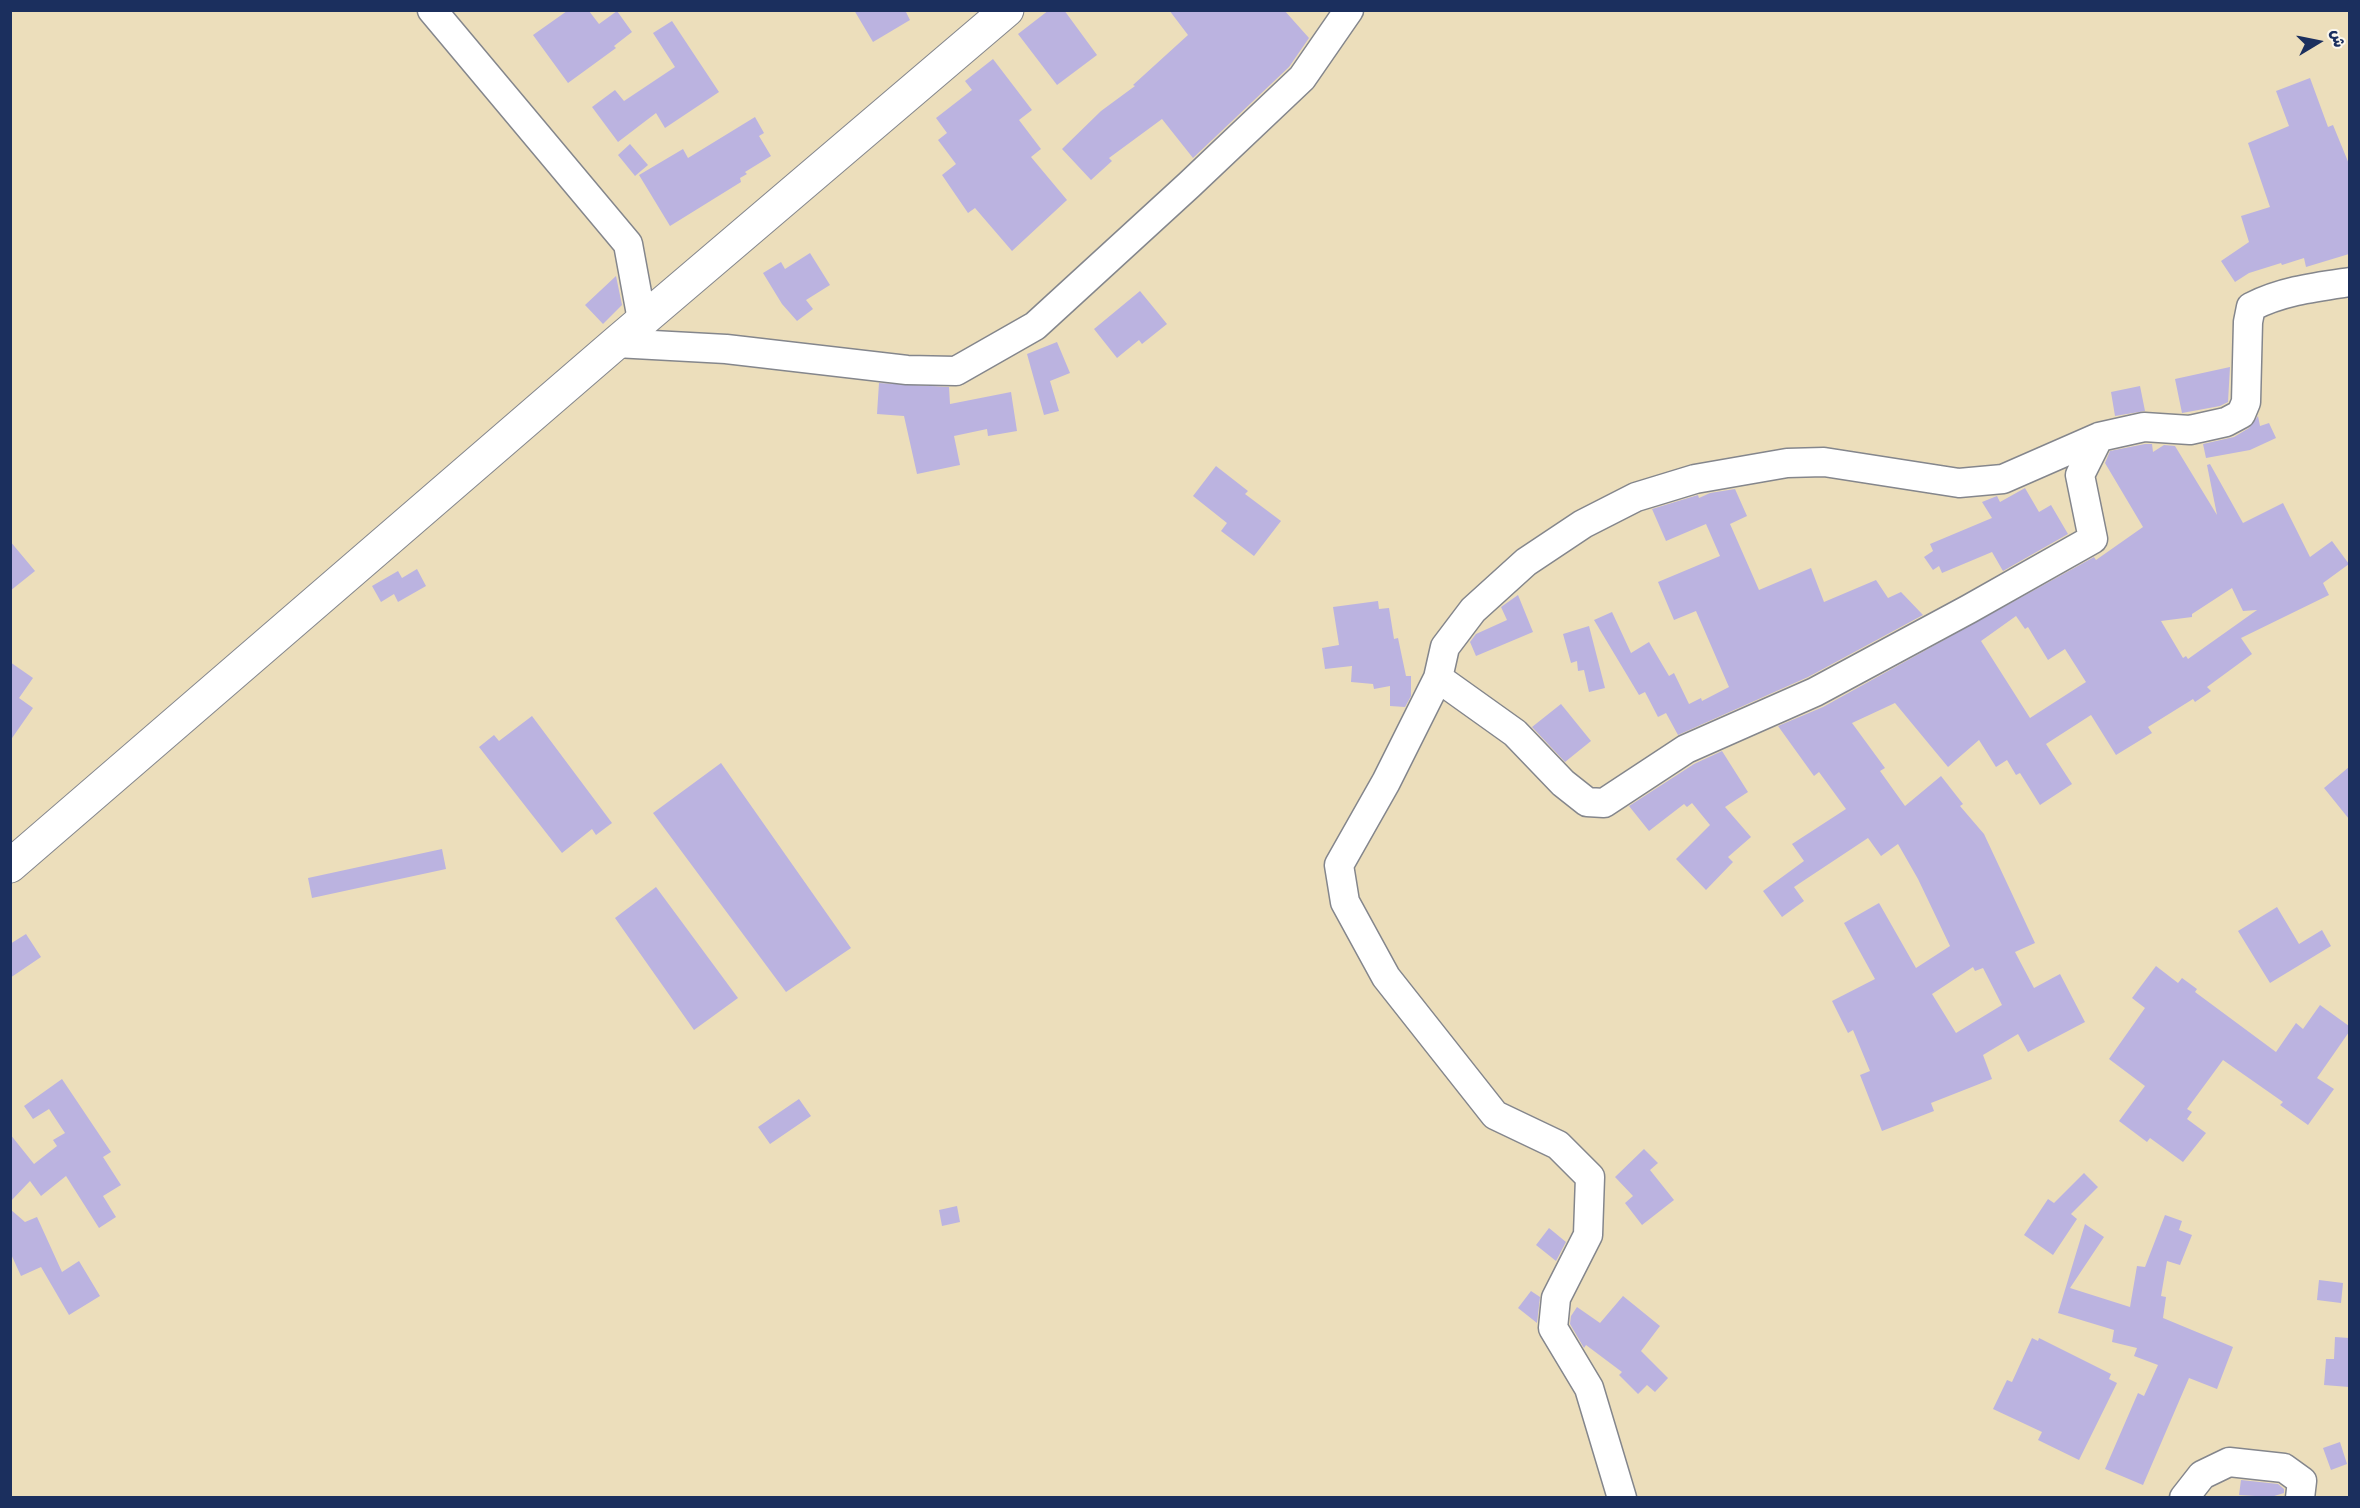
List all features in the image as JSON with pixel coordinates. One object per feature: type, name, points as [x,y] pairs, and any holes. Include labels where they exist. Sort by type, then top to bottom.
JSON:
[{"type":"main road","points":[[10,866],[642,320],[1006,10]]},
{"type":"street","points":[[432,10],[628,244],[642,320]]},
{"type":"street","points":[[616,343],[726,349],[907,370],[956,371],[1035,326],[1189,185],[1302,78],[1349,10]]},
{"type":"street","points":[[1622,1497],[1588,1388],[1552,1328],[1556,1298],[1588,1235],[1590,1177],[1558,1145],[1495,1114],[1386,977],[1345,902],[1340,865],[1386,782],[1438,678],[1445,647],[1473,610],[1526,562],[1583,524],[1636,496],[1695,479],[1787,463],[1824,462],[1959,483],[2003,479],[2099,437],[2144,428],[2190,430],[2226,422],[2241,414],[2246,402],[2248,322],[2251,307],[2266,299],[2288,293],[2349,282]]},
{"type":"street","points":[[1438,678],[1515,733],[1563,783],[1587,802],[1604,803],[1686,749],[1815,692],[1969,609],[2092,539],[2080,475],[2099,437]]},
{"type":"street","points":[[2184,1497],[2202,1474],[2229,1462],[2284,1468],[2301,1481],[2300,1497]]},
{"type":"building","points":[[854,10],[905,10],[910,20],[873,42]]},
{"type":"building","points":[[1049,10],[1064,10],[1097,55],[1057,85],[1018,34]]},
{"type":"building","points":[[1169,10],[1284,10],[1309,38],[1289,67],[1193,158],[1162,119],[1109,158],[1112,161],[1091,180],[1062,149],[1101,111],[1135,86],[1133,85],[1188,35]]},
{"type":"building","points":[[567,11],[589,11],[599,24],[617,11],[632,32],[614,46],[616,48],[568,83],[533,35]]},
{"type":"building","points":[[672,21],[719,92],[665,128],[656,113],[618,142],[592,107],[615,90],[624,101],[675,67],[653,33]]},
{"type":"building","points":[[993,59],[1032,110],[1019,120],[1041,149],[1031,157],[1067,200],[1012,251],[975,208],[968,213],[942,175],[956,164],[938,140],[947,133],[936,118],[972,90],[965,81]]},
{"type":"building","points":[[2310,78],[2328,127],[2333,125],[2349,164],[2349,254],[2306,267],[2304,258],[2282,265],[2281,263],[2249,273],[2235,282],[2221,261],[2249,242],[2241,216],[2270,207],[2248,143],[2289,126],[2276,91]]},
{"type":"building","points":[[755,117],[764,133],[759,136],[771,156],[745,172],[747,174],[740,178],[741,182],[670,226],[639,175],[683,149],[688,158]]},
{"type":"building","points":[[630,144],[648,165],[635,176],[618,155]]},
{"type":"building","points":[[810,253],[830,285],[806,300],[813,309],[797,321],[782,304],[763,273],[781,262],[785,269]]},
{"type":"building","points":[[616,276],[622,305],[603,324],[585,305]]},
{"type":"building","points":[[1140,291],[1167,324],[1142,344],[1139,340],[1117,358],[1094,329]]},
{"type":"building","points":[[1057,342],[1070,373],[1050,381],[1059,411],[1044,415],[1027,354]]},
{"type":"building","points":[[2230,367],[2228,402],[2220,406],[2182,413],[2175,379]]},
{"type":"building","points":[[879,383],[949,387],[950,404],[1011,392],[1017,431],[988,436],[987,429],[954,436],[960,465],[917,474],[904,416],[877,414]]},
{"type":"building","points":[[2140,386],[2145,411],[2115,416],[2111,392]]},
{"type":"building","points":[[2258,416],[2260,426],[2269,423],[2276,438],[2250,450],[2206,458],[2203,444],[2234,437],[2249,428]]},
{"type":"building","points":[[2152,444],[2153,452],[2164,445],[2175,446],[2217,515],[2207,465],[2210,464],[2243,523],[2283,503],[2310,557],[2332,541],[2349,564],[2323,583],[2329,595],[2241,638],[2252,654],[2207,687],[2211,691],[2195,702],[2193,699],[2148,727],[2152,733],[2116,755],[2091,715],[2046,744],[2072,784],[2040,805],[2020,773],[2016,775],[2007,760],[1996,767],[1979,740],[1948,767],[1895,703],[1852,723],[1885,768],[1880,771],[1905,806],[1941,776],[1963,804],[1960,806],[1984,834],[2035,943],[2015,952],[2034,988],[2060,974],[2085,1022],[2028,1052],[2018,1034],[1983,1055],[1992,1079],[1931,1103],[1934,1111],[1882,1131],[1860,1075],[1870,1071],[1853,1030],[1848,1033],[1832,1001],[1875,979],[1844,923],[1879,903],[1916,968],[1950,946],[1918,879],[1898,844],[1881,856],[1868,838],[1794,887],[1804,901],[1782,917],[1763,891],[1804,861],[1792,844],[1846,809],[1819,772],[1814,776],[1778,726],[1823,707],[2094,557],[2096,560],[2143,527],[2105,463],[2110,451]],"holes":[[[2232,588],[2243,611],[2257,610],[2188,659],[2186,656],[2183,658],[2161,621],[2192,617],[2192,614]],[[2016,616],[2025,629],[2028,627],[2048,660],[2065,649],[2086,682],[2030,718],[1981,641]],[[1973,967],[1975,971],[1983,968],[2002,1005],[1956,1033],[1932,994]]]},
{"type":"building","points":[[1216,466],[1248,491],[1245,494],[1281,521],[1254,556],[1221,531],[1227,523],[1193,496]]},
{"type":"building","points":[[2025,488],[2039,512],[2051,505],[2068,534],[2003,571],[1992,552],[1942,573],[1939,566],[1933,570],[1924,557],[1933,551],[1930,544],[1992,518],[1982,502],[1997,496],[2000,502]]},
{"type":"building","points":[[1735,489],[1747,516],[1730,524],[1759,590],[1811,568],[1824,602],[1876,580],[1888,598],[1901,592],[1923,615],[1808,677],[1678,735],[1666,713],[1658,717],[1645,692],[1639,695],[1594,620],[1612,612],[1631,653],[1649,642],[1669,676],[1674,673],[1689,704],[1701,698],[1702,701],[1729,687],[1696,611],[1674,620],[1658,582],[1720,556],[1706,524],[1666,541],[1652,509],[1698,495],[1699,498],[1710,493]]},
{"type":"building","points":[[10,541],[35,571],[10,591]]},
{"type":"building","points":[[417,569],[426,586],[398,602],[394,594],[381,602],[372,586],[398,571],[402,578]]},
{"type":"building","points":[[1518,595],[1533,632],[1476,656],[1470,642],[1476,634],[1507,620],[1501,607]]},
{"type":"building","points":[[1378,601],[1379,609],[1389,608],[1394,639],[1398,638],[1406,676],[1411,676],[1411,696],[1405,707],[1390,706],[1390,686],[1374,689],[1373,684],[1351,682],[1352,666],[1325,669],[1322,648],[1339,645],[1333,607]]},
{"type":"building","points":[[1589,626],[1605,688],[1589,692],[1584,670],[1578,671],[1577,661],[1571,663],[1563,634]]},
{"type":"building","points":[[10,662],[33,678],[19,698],[33,708],[10,741]]},
{"type":"building","points":[[1561,704],[1591,741],[1565,762],[1532,727]]},
{"type":"building","points":[[532,716],[612,823],[596,835],[592,829],[562,853],[479,747],[494,735],[499,741]]},
{"type":"building","points":[[1722,751],[1748,792],[1725,807],[1751,837],[1728,857],[1733,862],[1706,890],[1676,859],[1710,825],[1692,803],[1687,807],[1684,804],[1649,831],[1629,806],[1694,764]]},
{"type":"building","points":[[721,763],[851,948],[786,992],[653,813]]},
{"type":"building","points":[[2349,767],[2349,819],[2324,788]]},
{"type":"building","points":[[442,849],[446,869],[312,898],[308,878]]},
{"type":"building","points":[[656,887],[738,998],[694,1030],[615,918]]},
{"type":"building","points":[[2277,907],[2299,944],[2322,930],[2331,946],[2270,983],[2238,931]]},
{"type":"building","points":[[26,934],[41,957],[10,978],[10,944]]},
{"type":"building","points":[[2156,966],[2178,983],[2182,978],[2197,989],[2195,992],[2276,1052],[2296,1023],[2303,1029],[2320,1005],[2349,1026],[2349,1032],[2317,1078],[2334,1089],[2308,1125],[2280,1105],[2283,1102],[2223,1060],[2187,1109],[2192,1112],[2187,1119],[2206,1133],[2183,1162],[2150,1138],[2147,1142],[2119,1121],[2145,1086],[2109,1059],[2145,1008],[2132,998]]},
{"type":"building","points":[[62,1079],[111,1152],[103,1157],[121,1185],[103,1196],[116,1217],[99,1228],[66,1176],[41,1196],[30,1181],[10,1202],[10,1134],[34,1164],[57,1146],[53,1140],[65,1133],[49,1109],[33,1119],[24,1106]]},
{"type":"building","points":[[799,1099],[811,1116],[770,1144],[758,1127]]},
{"type":"building","points":[[1644,1149],[1658,1163],[1650,1170],[1674,1200],[1642,1225],[1625,1203],[1633,1196],[1615,1177]]},
{"type":"building","points":[[2084,1173],[2098,1187],[2071,1214],[2077,1219],[2053,1255],[2024,1235],[2048,1199],[2054,1203]]},
{"type":"building","points":[[957,1206],[960,1222],[942,1226],[939,1210]]},
{"type":"building","points":[[10,1209],[25,1222],[37,1217],[62,1272],[79,1261],[100,1296],[69,1315],[41,1267],[21,1276],[10,1252]]},
{"type":"building","points":[[2165,1215],[2182,1221],[2179,1230],[2192,1235],[2180,1265],[2167,1261],[2161,1296],[2166,1297],[2163,1318],[2233,1347],[2217,1389],[2189,1378],[2143,1485],[2105,1469],[2138,1393],[2144,1396],[2158,1365],[2134,1356],[2137,1348],[2112,1342],[2114,1330],[2058,1313],[2085,1224],[2104,1237],[2070,1288],[2130,1307],[2137,1266],[2145,1267]]},
{"type":"building","points":[[1549,1228],[1566,1242],[1556,1261],[1536,1245]]},
{"type":"building","points":[[2319,1280],[2343,1283],[2341,1303],[2317,1300]]},
{"type":"building","points":[[1531,1291],[1540,1297],[1537,1323],[1518,1308]]},
{"type":"building","points":[[1623,1296],[1660,1326],[1641,1351],[1668,1378],[1655,1392],[1647,1385],[1638,1394],[1619,1375],[1622,1372],[1586,1345],[1584,1348],[1570,1324],[1571,1316],[1577,1307],[1600,1323]]},
{"type":"building","points":[[2335,1337],[2349,1338],[2349,1387],[2324,1385],[2326,1359],[2334,1359]]},
{"type":"building","points":[[2032,1338],[2038,1341],[2039,1338],[2111,1374],[2109,1379],[2117,1383],[2079,1460],[2038,1440],[2042,1432],[1993,1409],[2007,1380],[2012,1382]]},
{"type":"building","points":[[2340,1442],[2347,1464],[2331,1470],[2323,1448]]},
{"type":"building","points":[[2241,1480],[2278,1484],[2284,1489],[2284,1493],[2271,1497],[2239,1495]]}]
